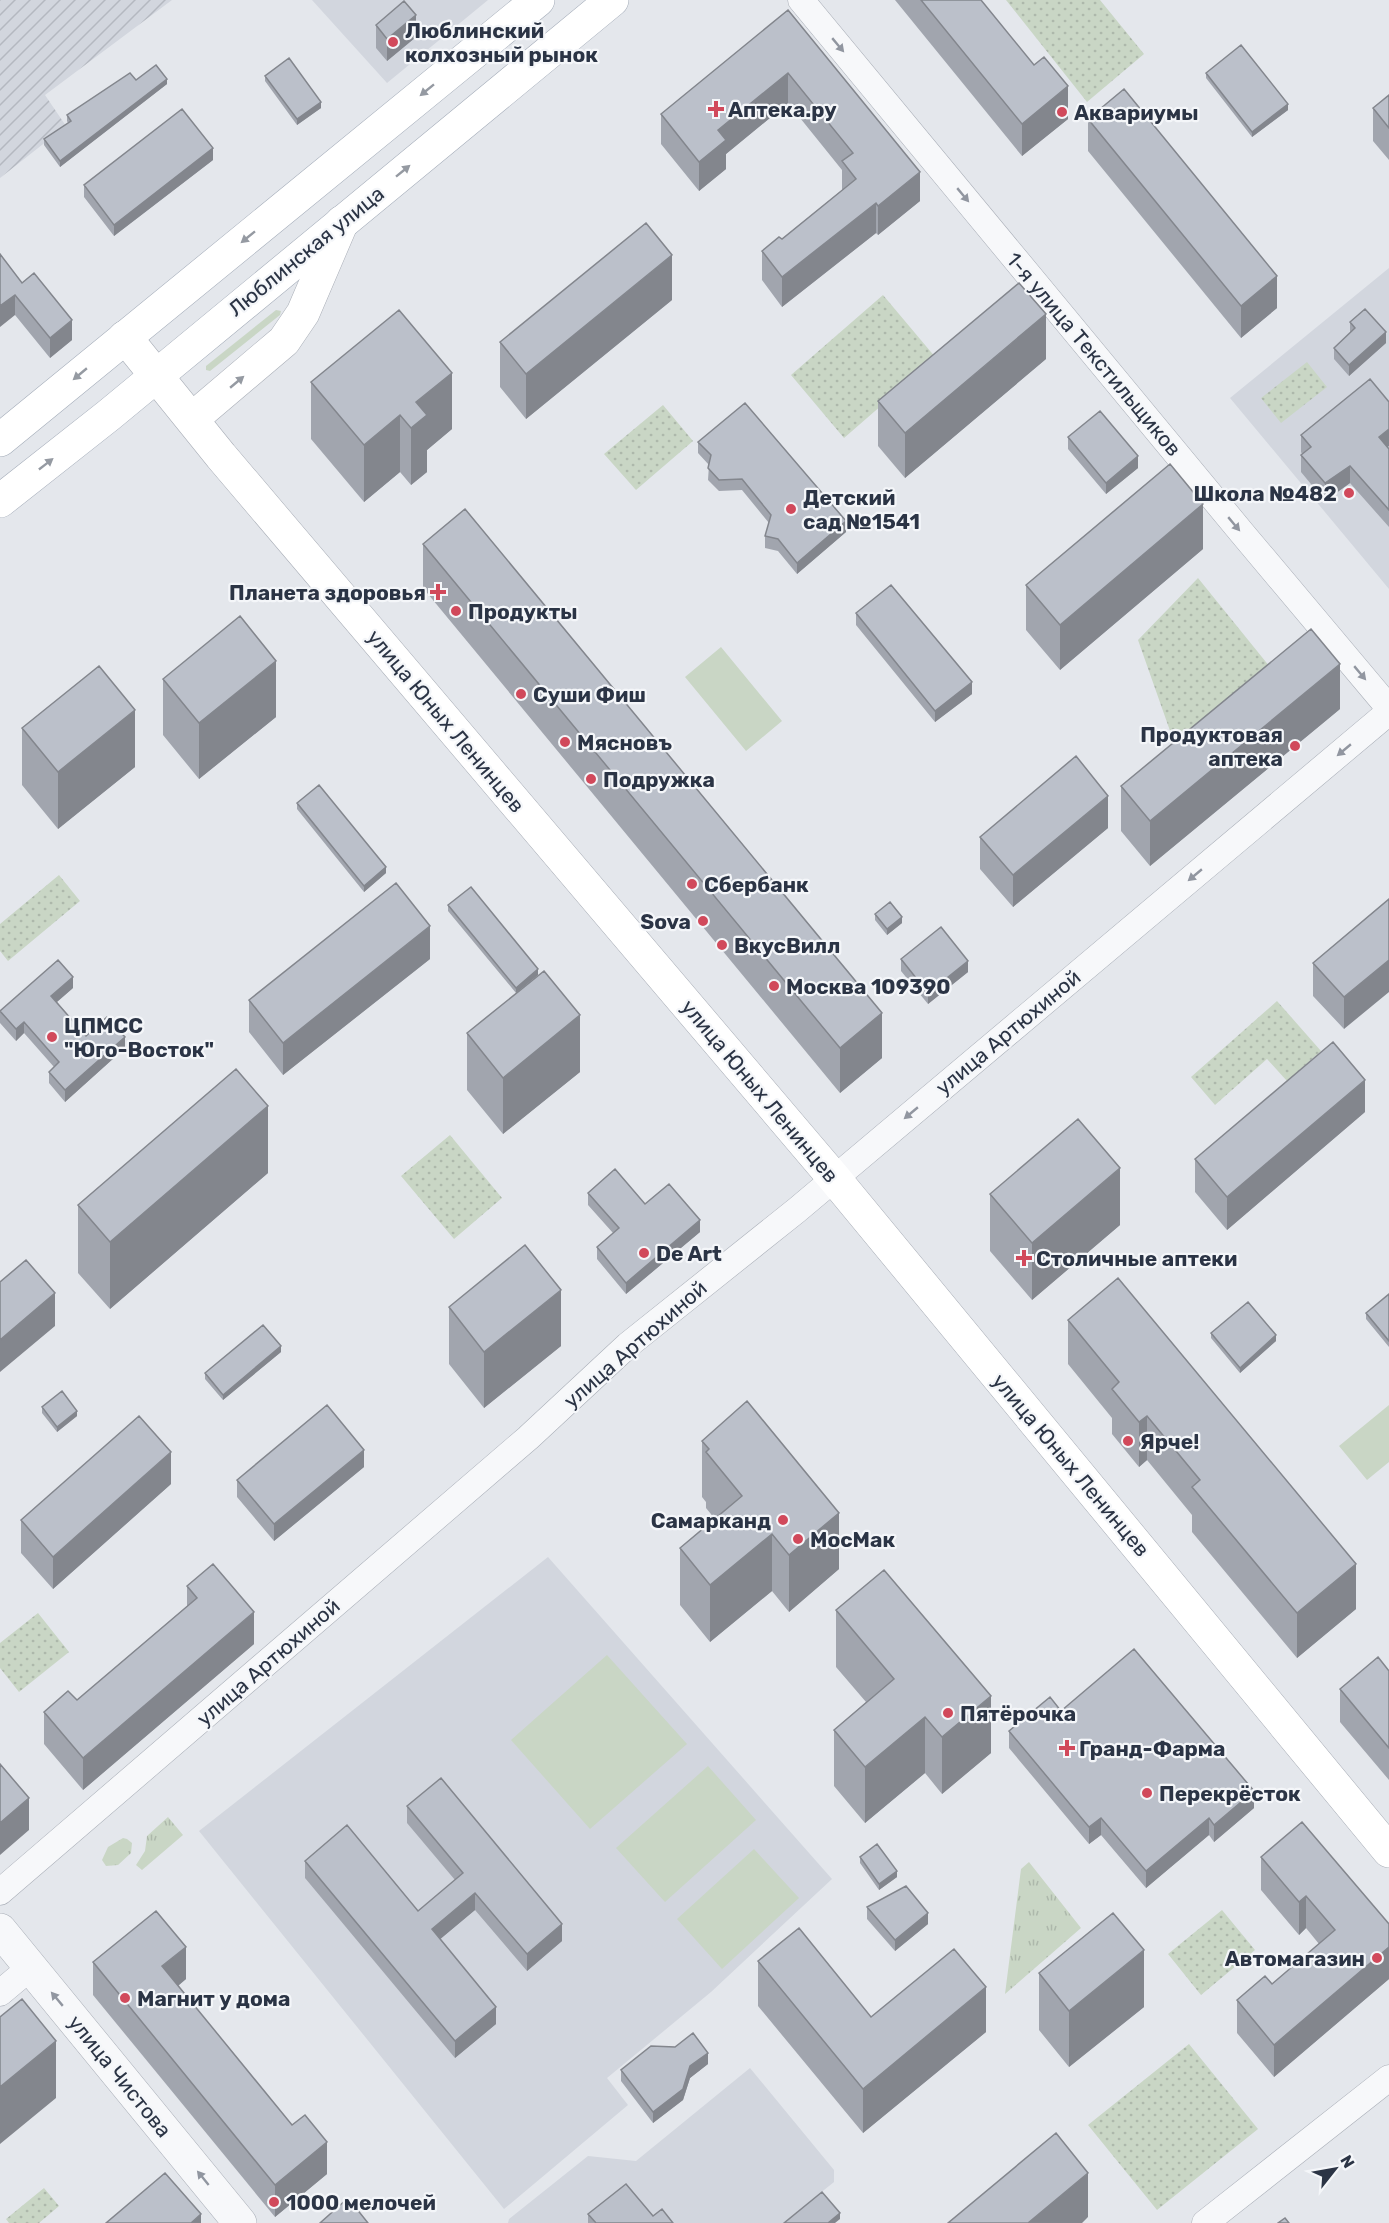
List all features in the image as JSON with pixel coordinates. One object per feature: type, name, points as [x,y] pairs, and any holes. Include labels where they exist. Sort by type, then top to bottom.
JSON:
[{"type":"main road","points":[[0,440],[538,0]]},
{"type":"main road","name":"Люблинская улица","points":[[0,501],[612,0]]},
{"type":"main road","points":[[192,419],[284,341],[303,313],[342,222]]},
{"type":"main road","name":"улица Юных Ленинцев","points":[[125,337],[834,1179],[1389,1851]]},
{"type":"street","name":"1-я улица Текстильщиков","points":[[801,0],[1389,708]]},
{"type":"street","name":"улица Артюхиной","points":[[0,1892],[528,1438],[628,1345],[834,1179],[1389,712]]},
{"type":"street","name":"улица Чистова","points":[[0,1930],[240,2223]]},
{"type":"street","points":[[0,1993],[31,1967]]},
{"type":"street","points":[[1205,2223],[1389,2078]]},
{"type":"shaded area","points":[[0,0],[172,0],[45,95],[66,126],[0,178]]},
{"type":"shaded area","name":"Люблинский колхозный рынок","points":[[312,0],[488,0],[387,83]]},
{"type":"shaded area","name":"Школа №482","points":[[1389,268],[1389,589],[1230,398]]},
{"type":"shaded area","points":[[548,1557],[832,1879],[711,1992],[607,2078],[628,2105],[504,2209],[199,1831]]},
{"type":"shaded area","points":[[750,2068],[834,2170],[834,2182],[783,2223],[508,2223],[509,2219],[588,2156],[636,2161]]},
{"type":"green space","points":[[1006,0],[1100,0],[1144,54],[1087,102]]},
{"type":"green space","points":[[883,295],[936,358],[844,438],[791,375]]},
{"type":"green space","points":[[276,310],[281,311],[280,315],[210,371],[206,370],[206,366]]},
{"type":"green space","points":[[1307,362],[1327,387],[1281,423],[1261,398]]},
{"type":"green space","points":[[663,405],[693,441],[636,490],[604,454]]},
{"type":"green space","points":[[1198,578],[1278,677],[1181,762],[1138,640]]},
{"type":"green space","points":[[721,647],[782,721],[746,751],[685,677]]},
{"type":"green space","points":[[59,875],[80,901],[8,961],[0,951],[0,924]]},
{"type":"green space","points":[[1277,1001],[1321,1051],[1287,1081],[1267,1059],[1215,1105],[1191,1077]]},
{"type":"green space","points":[[450,1135],[502,1198],[454,1239],[401,1176]]},
{"type":"green space","points":[[1389,1405],[1389,1462],[1367,1480],[1339,1446]]},
{"type":"green space","points":[[38,1613],[69,1652],[19,1692],[0,1668],[0,1643]]},
{"type":"green space","points":[[607,1655],[687,1744],[590,1829],[511,1740]]},
{"type":"green space","points":[[708,1766],[756,1820],[665,1902],[616,1848]]},
{"type":"green space","points":[[168,1817],[183,1835],[142,1870],[136,1865],[145,1851],[147,1836]]},
{"type":"green space","points":[[123,1838],[132,1843],[131,1853],[118,1865],[106,1866],[102,1860],[108,1847]]},
{"type":"green space","points":[[754,1849],[799,1898],[722,1969],[677,1919]]},
{"type":"green space","points":[[1029,1862],[1081,1928],[1005,1994],[1021,1869]]},
{"type":"green space","points":[[1222,1910],[1255,1950],[1201,1995],[1168,1954]]},
{"type":"green space","points":[[1189,2044],[1258,2129],[1157,2210],[1088,2125]]},
{"type":"green space","points":[[44,2188],[59,2206],[39,2223],[9,2223],[6,2219]]},
{"type":"building","points":[[921,0],[981,0],[1034,65],[1044,57],[1068,86],[1022,124]]},
{"type":"building","points":[[404,1],[416,15],[387,39],[376,25]]},
{"type":"building","points":[[788,10],[920,172],[878,206],[876,203],[782,277],[762,251],[779,237],[782,239],[856,179],[842,161],[853,153],[788,73],[718,130],[726,140],[699,162],[661,114]]},
{"type":"building","points":[[1241,45],[1288,104],[1252,132],[1206,73]]},
{"type":"building","points":[[289,58],[321,102],[297,119],[265,76]]},
{"type":"building","points":[[156,65],[167,79],[60,161],[44,139],[71,121],[67,115],[130,73],[136,80]]},
{"type":"building","points":[[1124,89],[1277,276],[1241,306],[1088,119]]},
{"type":"building","points":[[1389,95],[1389,128],[1373,108]]},
{"type":"building","points":[[182,109],[213,148],[114,225],[84,185]]},
{"type":"building","points":[[646,223],[672,255],[526,374],[500,342]]},
{"type":"building","points":[[0,254],[22,283],[34,273],[72,320],[50,338],[15,295],[0,306]]},
{"type":"building","points":[[1019,283],[1046,314],[905,433],[878,401]]},
{"type":"building","points":[[1365,309],[1386,332],[1349,365],[1334,348],[1355,328],[1350,322]]},
{"type":"building","points":[[399,310],[452,373],[416,402],[427,415],[411,428],[400,415],[364,445],[311,382]]},
{"type":"building","points":[[1370,379],[1389,402],[1389,429],[1379,437],[1389,449],[1389,510],[1350,466],[1325,483],[1301,455],[1311,447],[1301,435]]},
{"type":"building","name":"Детский сад №1541","points":[[745,403],[846,521],[797,563],[778,539],[765,536],[771,515],[742,479],[719,480],[708,468],[711,455],[698,442]]},
{"type":"building","points":[[1100,411],[1138,456],[1106,483],[1068,437]]},
{"type":"building","points":[[1170,464],[1203,504],[1060,625],[1026,585]]},
{"type":"building","points":[[465,509],[882,1013],[840,1048],[423,544]]},
{"type":"building","points":[[891,585],[972,682],[935,711],[856,613]]},
{"type":"building","points":[[240,616],[276,661],[199,723],[163,679]]},
{"type":"building","points":[[1311,629],[1340,664],[1150,821],[1121,786]]},
{"type":"building","points":[[99,666],[135,710],[58,772],[22,728]]},
{"type":"building","points":[[1076,756],[1108,796],[1013,875],[980,837]]},
{"type":"building","points":[[319,785],[386,867],[364,886],[297,803]]},
{"type":"building","points":[[396,883],[430,926],[283,1043],[249,1000]]},
{"type":"building","points":[[471,887],[538,969],[516,988],[448,905]]},
{"type":"building","points":[[1389,899],[1389,960],[1344,997],[1313,963]]},
{"type":"building","points":[[890,902],[902,917],[887,929],[875,914]]},
{"type":"building","points":[[941,927],[968,961],[928,993],[901,959]]},
{"type":"building","name":"ЦПМСС \"Юго-Восток\"","points":[[58,960],[73,977],[51,996],[86,1036],[107,1017],[125,1037],[65,1090],[49,1072],[59,1062],[24,1022],[16,1029],[0,1011]]},
{"type":"building","points":[[544,971],[580,1015],[503,1078],[467,1033]]},
{"type":"building","points":[[1333,1042],[1365,1080],[1227,1197],[1195,1159]]},
{"type":"building","points":[[236,1069],[268,1106],[110,1242],[78,1205]]},
{"type":"building","points":[[1078,1119],[1120,1168],[1032,1243],[990,1194]]},
{"type":"building","points":[[615,1169],[645,1204],[669,1184],[700,1220],[626,1283],[597,1247],[619,1228],[588,1193]]},
{"type":"building","points":[[525,1245],[561,1290],[484,1352],[449,1307]]},
{"type":"building","points":[[26,1260],[55,1293],[0,1340],[0,1282]]},
{"type":"building","points":[[1118,1278],[1356,1564],[1297,1613],[1192,1487],[1200,1480],[1147,1416],[1139,1422],[1112,1389],[1119,1382],[1068,1320]]},
{"type":"building","points":[[1389,1294],[1389,1341],[1366,1313]]},
{"type":"building","points":[[1248,1302],[1276,1335],[1240,1368],[1211,1333]]},
{"type":"building","points":[[263,1325],[281,1346],[223,1395],[205,1373]]},
{"type":"building","points":[[62,1391],[77,1411],[57,1427],[42,1407]]},
{"type":"building","points":[[747,1401],[839,1513],[789,1555],[772,1534],[710,1585],[680,1548],[742,1496],[706,1452],[709,1449],[702,1441]]},
{"type":"building","points":[[327,1405],[364,1450],[274,1524],[237,1480]]},
{"type":"building","points":[[139,1416],[171,1452],[53,1557],[21,1520]]},
{"type":"building","points":[[213,1564],[254,1612],[83,1758],[44,1712],[68,1691],[77,1700],[197,1598],[187,1586]]},
{"type":"building","points":[[884,1570],[991,1696],[942,1737],[925,1717],[865,1767],[834,1730],[894,1679],[836,1610]]},
{"type":"building","points":[[1134,1649],[1254,1791],[1214,1825],[1209,1818],[1146,1871],[1101,1818],[1089,1827],[1009,1731],[1050,1697],[1061,1711]]},
{"type":"building","points":[[1378,1657],[1389,1671],[1389,1748],[1340,1689]]},
{"type":"building","points":[[0,1764],[29,1798],[0,1823]]},
{"type":"building","points":[[441,1778],[562,1924],[527,1954],[475,1893],[432,1929],[496,2007],[455,2041],[305,1861],[347,1825],[418,1911],[463,1873],[407,1806]]},
{"type":"building","points":[[1302,1822],[1389,1924],[1389,1947],[1274,2045],[1237,2000],[1265,1976],[1272,1984],[1335,1930],[1306,1896],[1299,1902],[1261,1857]]},
{"type":"building","points":[[877,1844],[897,1871],[879,1884],[860,1857]]},
{"type":"building","points":[[906,1886],[928,1913],[895,1940],[867,1907]]},
{"type":"building","points":[[156,1911],[186,1947],[162,1966],[292,2125],[305,2115],[327,2142],[275,2185],[93,1962]]},
{"type":"building","points":[[1113,1913],[1144,1950],[1069,2011],[1039,1973]]},
{"type":"building","points":[[799,1928],[871,2017],[954,1949],[986,1987],[863,2089],[758,1961]]},
{"type":"building","points":[[22,1999],[56,2041],[0,2087],[0,2017]]},
{"type":"building","points":[[693,2033],[708,2053],[690,2066],[683,2089],[653,2112],[621,2070],[651,2046],[675,2047]]},
{"type":"building","points":[[1056,2133],[1088,2173],[1028,2223],[948,2223]]},
{"type":"building","points":[[165,2173],[201,2214],[191,2223],[106,2223]]},
{"type":"building","points":[[626,2184],[653,2216],[662,2209],[673,2223],[596,2223],[588,2214]]},
{"type":"building","points":[[822,2192],[840,2213],[828,2223],[784,2223]]},
{"type":"building","points":[[348,2198],[368,2223],[320,2223]]},
{"type":"building","points":[[1285,2218],[1289,2223],[1278,2223]]},
{"type":"place","name":"Люблинский колхозный рынок","points":[[393,42]]},
{"type":"place","name":"Аптека.ру","points":[[716,109]]},
{"type":"place","name":"Аквариумы","points":[[1062,112]]},
{"type":"place","name":"Школа №482","points":[[1349,493]]},
{"type":"place","name":"Детский сад №1541","points":[[791,509]]},
{"type":"place","name":"Планета здоровья","points":[[438,592]]},
{"type":"place","name":"Продукты","points":[[456,611]]},
{"type":"place","name":"Суши Фиш","points":[[521,694]]},
{"type":"place","name":"Мясновъ","points":[[565,742]]},
{"type":"place","name":"Продуктовая аптека","points":[[1295,746]]},
{"type":"place","name":"Подружка","points":[[591,779]]},
{"type":"place","name":"Сбербанк","points":[[692,884]]},
{"type":"place","name":"Sova","points":[[703,921]]},
{"type":"place","name":"ВкусВилл","points":[[722,945]]},
{"type":"place","name":"Москва 109390","points":[[774,986]]},
{"type":"place","name":"ЦПМСС \"Юго-Восток\"","points":[[52,1037]]},
{"type":"place","name":"De Art","points":[[644,1253]]},
{"type":"place","name":"Столичные аптеки","points":[[1024,1258]]},
{"type":"place","name":"Ярче!","points":[[1128,1441]]},
{"type":"place","name":"Самарканд","points":[[783,1520]]},
{"type":"place","name":"МосМак","points":[[798,1539]]},
{"type":"place","name":"Пятёрочка","points":[[948,1713]]},
{"type":"place","name":"Гранд-Фарма","points":[[1067,1748]]},
{"type":"place","name":"Перекрёсток","points":[[1147,1793]]},
{"type":"place","name":"Автомагазин","points":[[1377,1958]]},
{"type":"place","name":"Магнит у дома","points":[[125,1998]]},
{"type":"place","name":"1000 мелочей","points":[[274,2202]]}]
